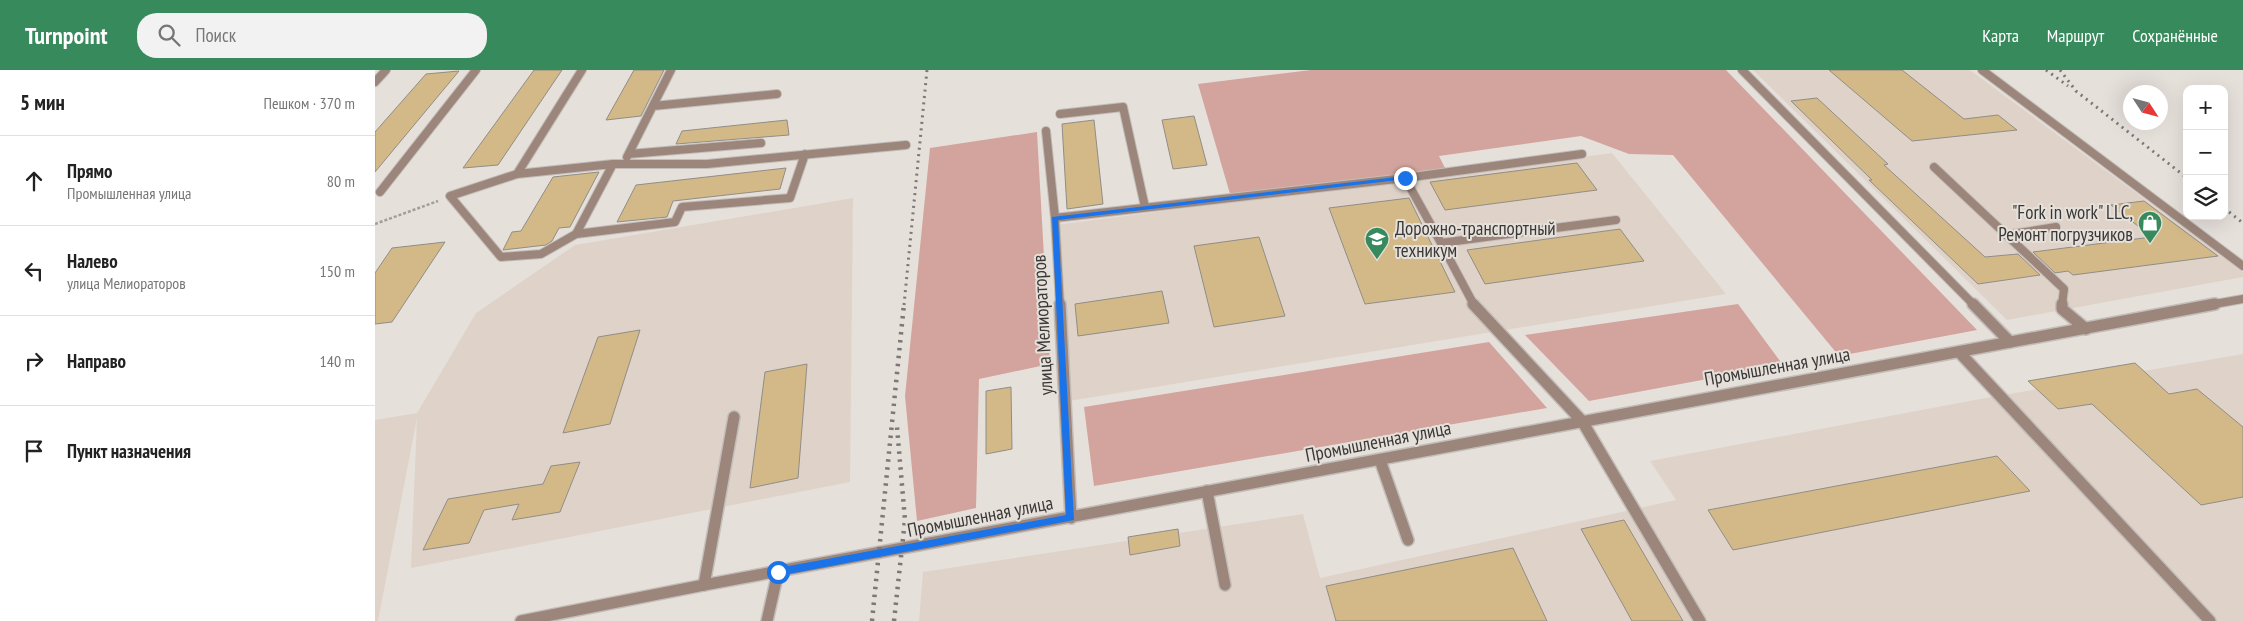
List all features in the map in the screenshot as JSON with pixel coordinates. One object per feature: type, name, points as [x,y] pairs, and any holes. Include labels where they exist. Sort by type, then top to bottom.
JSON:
[{"type":"street","points":[[375,82],[386,70]]},
{"type":"street","points":[[380,192],[476,70]]},
{"type":"street","points":[[517,174],[582,70]]},
{"type":"street","points":[[625,163],[671,70]]},
{"type":"street","points":[[1742,70],[2010,342]]},
{"type":"street","points":[[1982,70],[2243,266]]},
{"type":"street","points":[[653,106],[777,94]]},
{"type":"street","points":[[1061,114],[1123,107],[1145,207]]},
{"type":"street","name":"улица Мелиораторов","points":[[1046,130],[1055,218],[1071,518]]},
{"type":"street","points":[[629,154],[761,143]]},
{"type":"street","points":[[805,154],[790,198],[682,207],[675,222],[576,234],[541,254],[501,257],[450,196],[517,174],[625,163],[707,164],[805,154],[906,145]]},
{"type":"street","points":[[1055,218],[1405,178],[1581,154]]},
{"type":"street","points":[[576,234],[613,164]]},
{"type":"street","points":[[1935,168],[2064,289],[2063,309],[2086,329]]},
{"type":"street","points":[[1405,178],[1473,304],[1582,421],[1700,621]]},
{"type":"street","points":[[1441,243],[1616,220]]},
{"type":"street","points":[[2006,235],[2057,227]]},
{"type":"street","name":"Промышленная улица","points":[[521,621],[703,585],[2243,299]]},
{"type":"street","points":[[1959,352],[2210,621]]},
{"type":"street","points":[[703,585],[734,417]]},
{"type":"street","points":[[1381,460],[1408,540]]},
{"type":"street","points":[[1207,491],[1225,585]]},
{"type":"street","points":[[767,621],[778,572]]},
{"type":"path","points":[[375,224],[450,196]]},
{"type":"shaded area","points":[[1311,70],[1726,70],[1977,330],[1839,356],[1673,155],[1629,154],[1581,136],[1439,156],[1446,170],[1230,194],[1198,84]]},
{"type":"shaded area","points":[[1753,70],[1970,70],[2243,272],[2243,277],[2007,320]]},
{"type":"shaded area","points":[[1037,132],[1050,364],[979,379],[976,508],[917,521],[905,396],[930,148]]},
{"type":"shaded area","name":"Дорожно-транспортный техникум","points":[[1612,153],[1726,294],[1063,402],[1055,225]]},
{"type":"shaded area","points":[[853,198],[850,482],[411,568],[417,418],[378,621],[375,621],[375,420],[417,413],[476,313],[575,245]]},
{"type":"shaded area","points":[[1738,304],[1783,365],[1589,401],[1525,335]]},
{"type":"shaded area","points":[[1489,342],[1547,408],[1094,486],[1084,407]]},
{"type":"shaded area","points":[[2243,354],[2243,621],[919,621],[923,572],[1303,514],[1320,578],[1676,500],[1650,461],[1980,399]]},
{"type":"building","points":[[534,70],[562,70],[498,165],[463,168]]},
{"type":"building","points":[[634,70],[664,70],[641,116],[606,120]]},
{"type":"building","points":[[1829,70],[1902,70],[1964,119],[1998,115],[2017,130],[1912,141]]},
{"type":"building","points":[[459,71],[375,172],[375,132],[426,74]]},
{"type":"building","points":[[1817,98],[1888,164],[1884,165],[1985,257],[2018,254],[2040,275],[1978,284],[1869,180],[1872,180],[1791,101]]},
{"type":"building","points":[[1194,116],[1207,165],[1173,169],[1162,120]]},
{"type":"building","points":[[787,120],[789,135],[676,144],[682,131]]},
{"type":"building","points":[[1094,120],[1103,204],[1067,209],[1062,124]]},
{"type":"building","points":[[1577,163],[1597,190],[1445,210],[1430,182]]},
{"type":"building","points":[[786,168],[780,189],[673,201],[667,217],[617,222],[636,185]]},
{"type":"building","points":[[599,172],[570,227],[559,228],[552,241],[546,245],[503,250],[512,232],[521,231],[553,177]]},
{"type":"building","points":[[1409,198],[1455,292],[1365,304],[1329,208]]},
{"type":"building","name":"\"Fork in work\" LLC, Ремонт погрузчиков","points":[[2144,201],[2218,256],[2073,275],[2068,271],[2055,273],[2033,252],[2152,237],[2111,205]]},
{"type":"building","points":[[1620,229],[1644,261],[1485,284],[1467,250]]},
{"type":"building","points":[[1259,237],[1285,316],[1214,327],[1194,246]]},
{"type":"building","points":[[445,242],[392,322],[375,324],[375,273],[392,248]]},
{"type":"building","points":[[1162,291],[1169,323],[1078,336],[1075,304]]},
{"type":"building","points":[[640,330],[610,424],[563,433],[598,337]]},
{"type":"building","points":[[2135,363],[2169,394],[2197,389],[2243,427],[2243,497],[2201,505],[2092,404],[2058,409],[2028,381]]},
{"type":"building","points":[[807,364],[798,478],[750,488],[765,372]]},
{"type":"building","points":[[1011,387],[1012,449],[986,454],[986,391]]},
{"type":"building","points":[[1997,456],[2030,491],[1733,550],[1708,510]]},
{"type":"building","points":[[580,462],[560,512],[512,520],[519,504],[484,510],[469,543],[423,550],[448,499],[543,484],[551,466]]},
{"type":"building","points":[[1624,520],[1683,621],[1632,621],[1581,529]]},
{"type":"building","points":[[1178,529],[1180,546],[1130,555],[1128,537]]},
{"type":"building","points":[[1513,548],[1547,621],[1336,621],[1326,586]]},
{"type":"railway","points":[[904,305],[927,70]]},
{"type":"railway","points":[[2046,70],[2068,86]]},
{"type":"railway","points":[[2060,70],[2076,91],[2183,175]]},
{"type":"railway","points":[[2228,211],[2243,223]]},
{"type":"railway","points":[[872,621],[904,304]]},
{"type":"railway","points":[[894,621],[905,520],[897,427]]},
{"type":"place","name":"\"Fork in work\" LLC, Ремонт погрузчиков","points":[[2150,244]]},
{"type":"place","name":"Дорожно-транспортный техникум","points":[[1377,260]]},
{"type":"route","points":[[778,572],[1071,518],[1063,402],[1055,218],[1405,178]]}]
